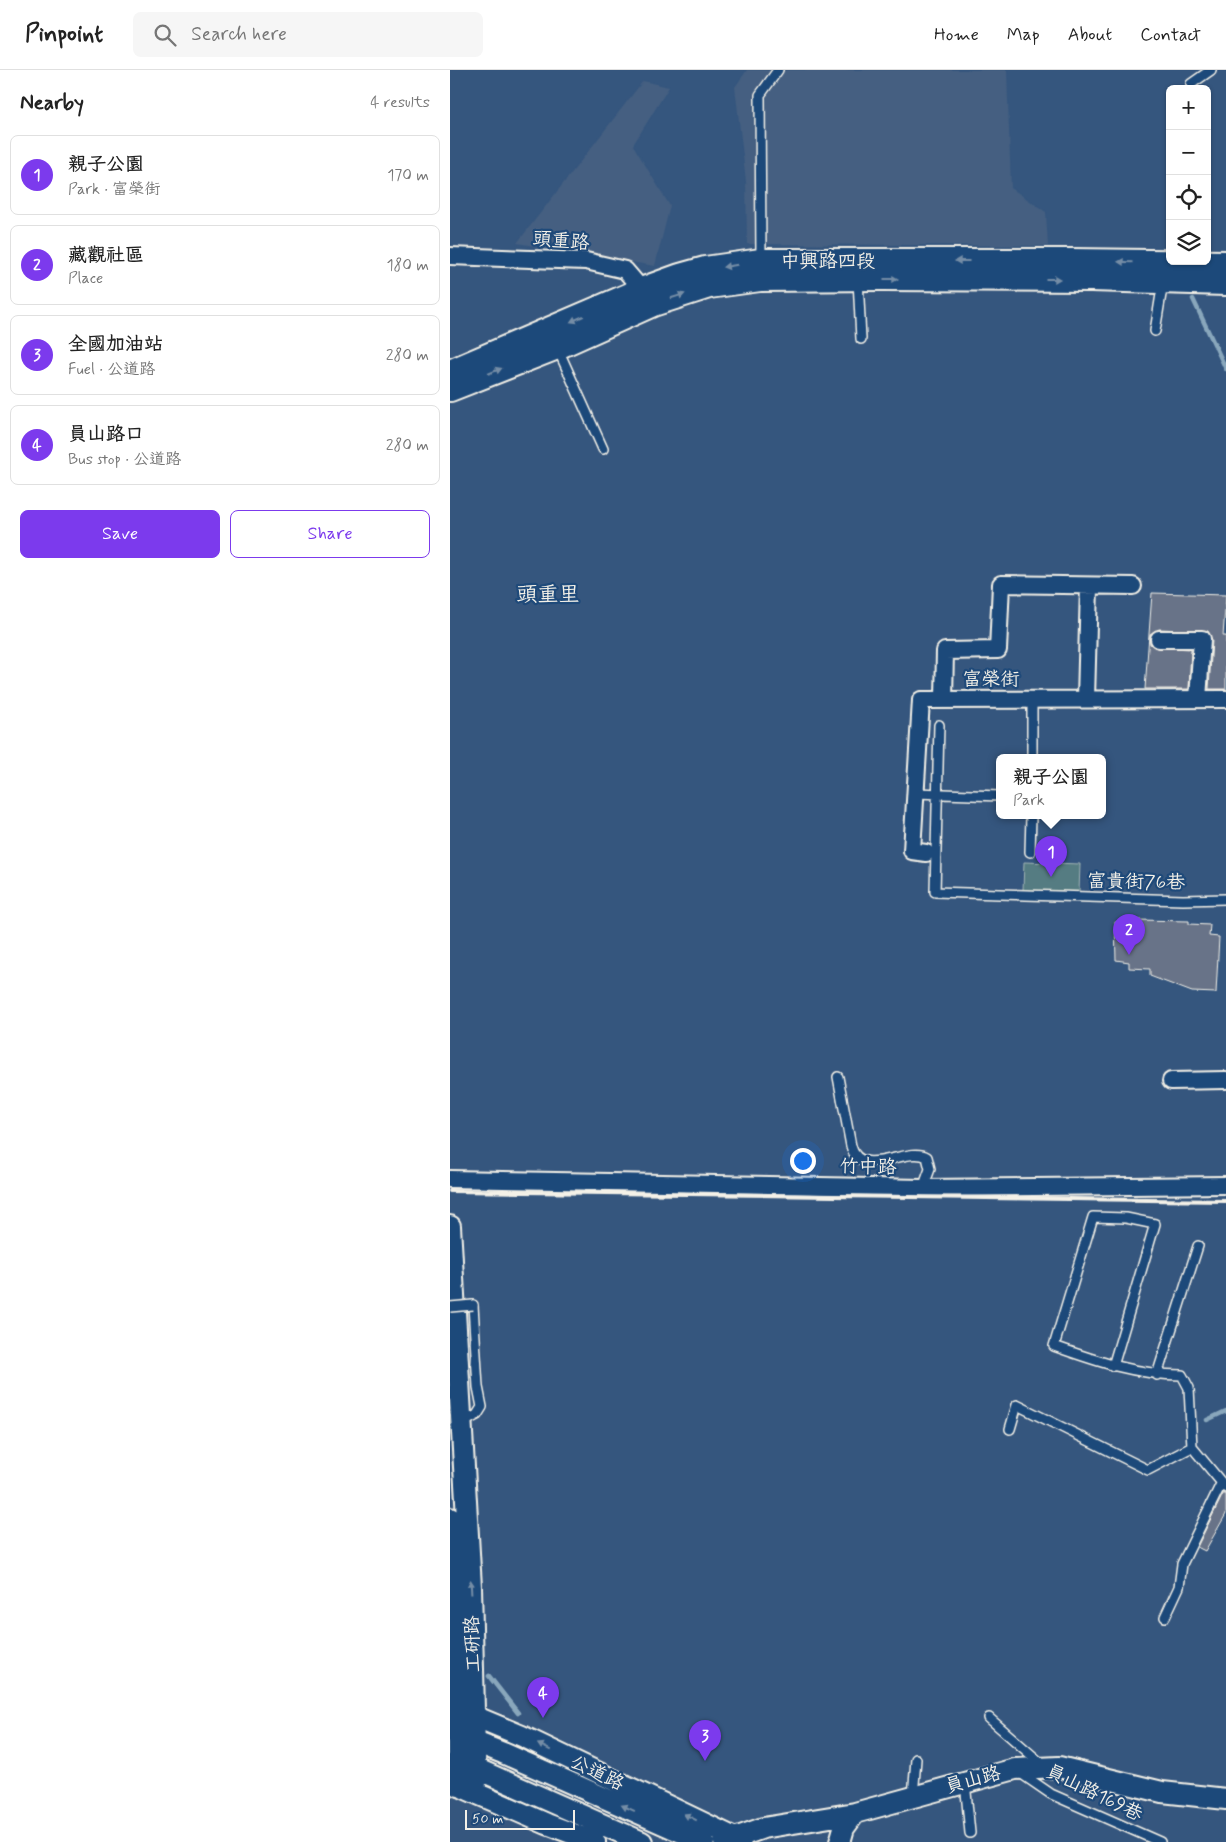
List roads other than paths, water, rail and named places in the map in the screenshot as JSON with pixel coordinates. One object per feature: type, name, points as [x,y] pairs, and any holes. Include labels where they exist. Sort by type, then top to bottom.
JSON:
[{"type":"main road","name":"中興路四段","points":[[761,270],[858,279],[1091,279],[1226,263]]},
{"type":"main road","name":"中興路四段","points":[[450,389],[554,338],[648,297],[709,286],[761,270],[1162,272],[1226,283]]},
{"type":"main road","name":"中興路四段","points":[[450,372],[554,338]]},
{"type":"street","name":"頭重路","points":[[450,256],[586,261],[625,270],[648,297]]},
{"type":"street","points":[[944,699],[945,651],[998,650],[1001,584],[1133,586]]},
{"type":"street","points":[[1086,699],[1089,586]]},
{"type":"street","points":[[1159,639],[1202,639],[1198,699]]},
{"type":"street","name":"富榮街","points":[[930,853],[912,851],[922,700],[1226,699]]},
{"type":"street","points":[[1171,1082],[1226,1080]]},
{"type":"street","name":"竹中路","points":[[450,1180],[923,1188],[1226,1185]]},
{"type":"street","name":"工研路","points":[[450,1226],[471,1587],[461,1710]]},
{"type":"street","name":"工研路","points":[[450,1518],[461,1710],[461,1787]]},
{"type":"street","name":"公道路","points":[[461,1710],[734,1841]]},
{"type":"street","name":"公道路","points":[[461,1736],[704,1842]]},
{"type":"street","points":[[461,1762],[642,1842]]},
{"type":"street","name":"員山路","points":[[734,1841],[763,1828],[855,1813],[1015,1769],[1059,1767],[1162,1792],[1226,1799]]},
{"type":"street","points":[[461,1787],[547,1824],[595,1842]]},
{"type":"street","points":[[840,1842],[844,1828],[855,1813]]},
{"type":"lane","points":[[761,270],[760,95],[778,70]]},
{"type":"lane","points":[[1191,84],[1211,70]]},
{"type":"lane","points":[[1155,331],[1162,272]]},
{"type":"lane","points":[[858,279],[861,338]]},
{"type":"lane","points":[[554,338],[603,449]]},
{"type":"lane","points":[[1032,699],[1032,754]]},
{"type":"lane","name":"富貴街76巷","points":[[939,724],[938,793],[930,853],[935,892],[1183,900],[1226,898]]},
{"type":"lane","points":[[915,793],[996,796]]},
{"type":"lane","points":[[1030,852],[1031,819]]},
{"type":"lane","points":[[838,1077],[851,1146],[855,1156],[860,1159],[879,1162],[915,1153],[922,1154],[927,1158],[930,1169],[923,1188]]},
{"type":"lane","points":[[1113,1366],[1155,1224],[1126,1218],[1093,1217],[1054,1346],[1113,1366],[1158,1375],[1182,1375],[1189,1388],[1192,1447],[1223,1486],[1182,1564],[1179,1586],[1165,1617]]},
{"type":"lane","points":[[1158,1375],[1198,1246]]},
{"type":"lane","points":[[450,1307],[472,1305],[478,1387],[482,1407],[477,1415],[462,1423]]},
{"type":"lane","points":[[1010,1429],[1017,1405],[1148,1470],[1192,1447]]},
{"type":"lane","points":[[989,1718],[1046,1768]]},
{"type":"lane","points":[[913,1797],[916,1759]]},
{"type":"lane","name":"員山路169巷","points":[[1015,1769],[1051,1794],[1160,1842]]},
{"type":"lane","points":[[965,1782],[970,1832]]},
{"type":"waterway","points":[[1193,299],[1226,369]]},
{"type":"waterway","points":[[1207,1420],[1226,1411]]},
{"type":"waterway","points":[[489,1676],[518,1713]]},
{"type":"railway","points":[[450,1191],[1226,1201]]},
{"type":"place","name":"親子公園","points":[[1051,877]]},
{"type":"place","name":"藏觀社區","points":[[1129,955]]},
{"type":"place","name":"員山路口","points":[[543,1718]]},
{"type":"place","name":"全國加油站","points":[[705,1761]]},
{"type":"district","name":"頭重里","points":[[548,595]]}]
